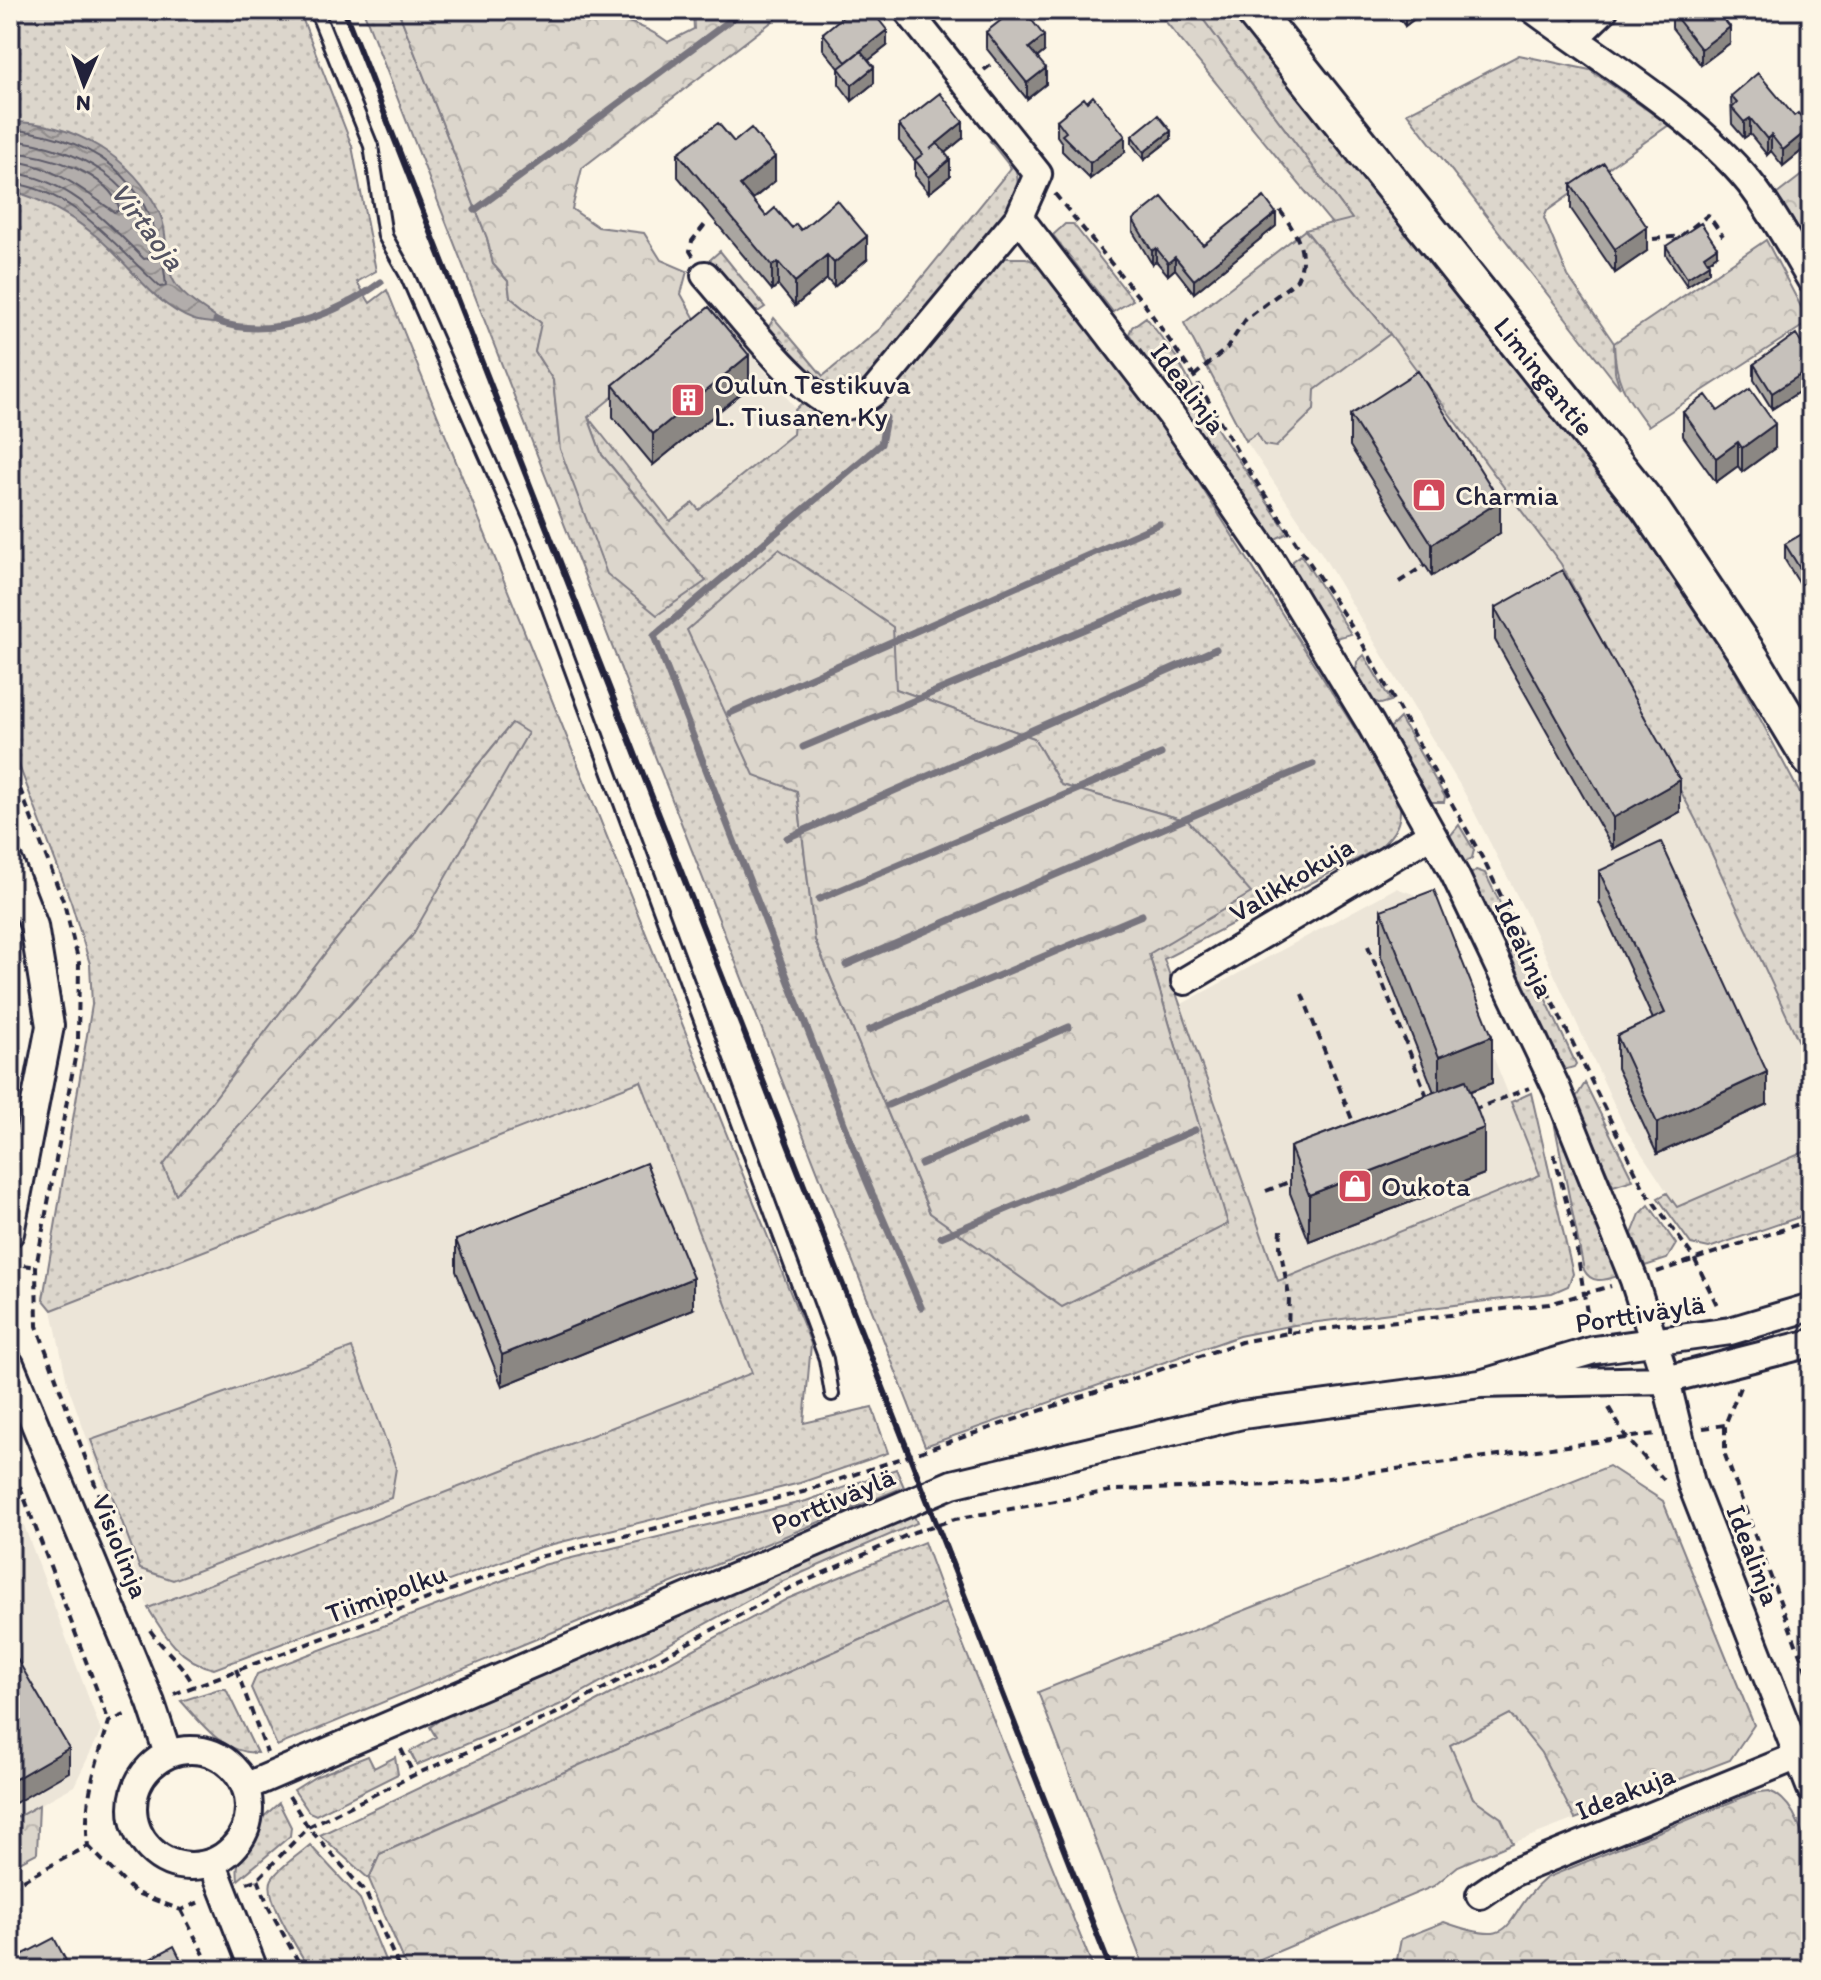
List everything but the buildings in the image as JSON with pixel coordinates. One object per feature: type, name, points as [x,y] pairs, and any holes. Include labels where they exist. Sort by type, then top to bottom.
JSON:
[{"type":"main road","name":"Limingantie","points":[[1253,10],[1649,507],[1751,659],[1811,759]]},
{"type":"street","points":[[705,275],[805,386],[831,403],[852,405],[873,393],[1019,217],[1038,174],[907,10]]},
{"type":"street","points":[[1534,10],[1705,138],[1737,170],[1772,215],[1811,280]]},
{"type":"street","points":[[1575,38],[1604,10]]},
{"type":"street","name":"Idealinja","points":[[1019,217],[1171,415],[1271,560],[1370,723],[1455,875],[1557,1089],[1634,1280],[1666,1380],[1691,1483],[1811,1789]]},
{"type":"street","name":"Valikkokuja","points":[[1185,981],[1431,834]]},
{"type":"street","points":[[10,864],[34,926],[50,1026],[10,1233]]},
{"type":"street","name":"Porttiväylä","points":[[1480,1384],[1594,1350],[1730,1331],[1811,1307]]},
{"type":"street","name":"Porttiväylä","points":[[245,1787],[952,1484],[1242,1415],[1480,1384],[1666,1380],[1811,1343]]},
{"type":"street","name":"Visiolinja","points":[[10,1364],[151,1703],[168,1754]]},
{"type":"street","points":[[199,1751],[214,1755],[227,1762],[245,1787],[249,1802],[244,1831],[236,1844],[212,1862],[198,1866],[168,1861],[144,1843],[137,1830],[133,1815],[137,1785],[145,1772],[168,1754],[199,1751]]},
{"type":"street","name":"Ideakuja","points":[[1480,1895],[1512,1873],[1798,1756]]},
{"type":"street","points":[[212,1862],[254,1970]]},
{"type":"lane","points":[[316,10],[371,146],[385,236],[407,275],[525,543],[826,1359],[832,1394]]},
{"type":"path","points":[[1194,376],[1227,348],[1246,319],[1296,281],[1301,273],[1302,246],[1277,206]]},
{"type":"path","points":[[1653,239],[1681,236],[1708,215],[1723,236]]},
{"type":"path","points":[[705,275],[690,251],[692,241],[707,222]]},
{"type":"path","points":[[1399,582],[1425,565]]},
{"type":"path","points":[[10,763],[64,903],[79,963],[81,1005],[78,1042],[36,1267],[37,1326],[137,1597]]},
{"type":"path","points":[[10,784],[17,781]]},
{"type":"path","points":[[1368,946],[1433,1112]]},
{"type":"path","points":[[1302,994],[1355,1129]]},
{"type":"path","points":[[10,1020],[10,1055]]},
{"type":"path","points":[[1525,1073],[1536,1098]]},
{"type":"path","points":[[1464,1113],[1531,1087]]},
{"type":"path","points":[[1552,1148],[1574,1232],[1594,1350]]},
{"type":"path","points":[[1266,1191],[1308,1175]]},
{"type":"path","name":"Tiimipolku","points":[[109,1722],[151,1703],[539,1557],[803,1492],[1241,1342],[1288,1333],[1549,1304],[1634,1280],[1811,1220]]},
{"type":"path","points":[[1281,1230],[1280,1247],[1289,1296],[1288,1333]]},
{"type":"path","points":[[1694,1258],[1730,1331]]},
{"type":"path","points":[[10,1263],[36,1267]]},
{"type":"path","points":[[1737,1363],[1742,1383],[1725,1425],[1725,1455],[1811,1684]]},
{"type":"path","points":[[1600,1383],[1605,1400],[1626,1437],[1671,1487],[1691,1483]]},
{"type":"path","points":[[181,1910],[258,1879],[308,1827],[414,1775],[564,1710],[786,1590],[914,1532],[955,1519],[1115,1490],[1277,1485],[1725,1425]]},
{"type":"path","points":[[10,1460],[109,1722],[89,1785],[85,1816],[88,1846],[134,1892],[181,1910],[212,1970]]},
{"type":"path","points":[[148,1627],[164,1652],[187,1670],[194,1687]]},
{"type":"path","points":[[400,1748],[414,1775]]},
{"type":"path","points":[[308,1827],[366,1893],[400,1970]]},
{"type":"path","points":[[10,1887],[88,1846]]},
{"type":"path","points":[[258,1879],[269,1908],[303,1970]]},
{"type":"shaded area","points":[[699,326],[731,329],[802,416],[793,446],[696,569],[588,417]]},
{"type":"shaded area","points":[[1390,334],[1561,564],[1699,826],[1811,1068],[1811,1149],[1677,1207],[1625,1128],[1527,915],[1464,792],[1322,554],[1246,441]]},
{"type":"shaded area","points":[[1396,888],[1430,900],[1541,1175],[1278,1282],[1180,1005]]},
{"type":"shaded area","points":[[641,1081],[752,1374],[148,1608],[67,1383],[52,1310]]},
{"type":"shaded area","points":[[10,1488],[101,1731],[74,1786],[10,1821]]},
{"type":"shaded area","points":[[1511,1714],[1541,1753],[1575,1819],[1513,1843],[1501,1818],[1473,1798],[1450,1744]]},
{"type":"green space","points":[[10,10],[299,10],[352,146],[376,271],[357,282],[370,303],[387,290],[811,1344],[804,1423],[872,1407],[888,1453],[800,1483],[537,1548],[214,1669],[183,1654],[167,1637],[148,1608],[752,1373],[641,1081],[52,1310],[43,1299],[92,1005],[90,964],[71,902],[10,742]],"holes":[[[512,723],[412,936],[175,1193],[164,1166],[330,947]]]},
{"type":"green space","points":[[363,10],[398,10],[487,238],[493,264],[508,281],[510,297],[542,323],[535,352],[553,380],[560,449],[706,581],[602,455],[588,417],[670,521],[693,503],[699,510],[793,434],[795,410],[802,403],[843,422],[865,413],[1002,258],[1026,258],[1039,264],[1159,420],[1399,798],[1397,826],[1379,848],[1164,959],[1278,1281],[1540,1175],[1511,1102],[1531,1093],[1573,1274],[1568,1286],[1552,1293],[1294,1325],[1239,1336],[925,1446]],"holes":[[[896,689],[1034,738],[1061,785],[1188,821],[1149,953],[1227,1224],[930,1213],[815,940],[797,791]]]},
{"type":"green space","points":[[398,10],[601,10],[668,42],[694,29],[693,10],[787,10],[582,168],[572,209],[598,227],[644,233],[661,260],[687,271],[681,294],[699,326],[588,417],[602,455],[706,581],[657,615],[607,574],[560,449],[553,380],[535,352],[541,323],[510,297],[508,281],[493,264],[487,238]]},
{"type":"green space","points":[[1156,10],[1196,10],[1352,219],[1332,224]]},
{"type":"green space","points":[[1196,10],[1230,10],[1631,517],[1686,594],[1734,670],[1811,814],[1811,1068],[1699,826],[1561,564],[1390,334],[1305,230],[1351,218]]},
{"type":"green space","points":[[1519,55],[1590,70],[1669,125],[1547,211],[1544,218],[1568,276],[1614,343],[1615,372],[1620,388],[1407,113]]},
{"type":"green space","points":[[997,137],[1015,167],[1018,182],[1016,200],[872,377],[845,390],[817,379],[768,328],[774,318],[823,376],[880,329],[1011,168],[990,141]]},
{"type":"green space","points":[[1811,168],[1811,260],[1772,198]]},
{"type":"green space","points":[[1065,224],[1073,224],[1133,300],[1113,312],[1053,235]]},
{"type":"green space","points":[[1305,230],[1390,334],[1315,390],[1314,410],[1276,447],[1264,445],[1257,433],[1246,441],[1184,323]]},
{"type":"green space","points":[[1766,240],[1809,322],[1648,426],[1619,379],[1614,343]]},
{"type":"green space","points":[[720,251],[765,307],[753,311],[717,269],[714,271],[704,265]]},
{"type":"green space","points":[[1146,317],[1176,357],[1211,420],[1288,533],[1273,540],[1129,334],[1132,327]]},
{"type":"green space","points":[[779,549],[893,627],[896,689],[1034,738],[1061,785],[1188,821],[1251,893],[1149,954],[1228,1224],[1062,1307],[930,1213],[815,940],[797,791],[754,775],[687,630]]},
{"type":"green space","points":[[1301,555],[1351,634],[1336,638],[1292,569],[1293,561]]},
{"type":"green space","points":[[1364,655],[1391,701],[1381,704],[1373,701],[1356,671],[1357,662]]},
{"type":"green space","points":[[1400,718],[1445,797],[1444,802],[1431,802],[1390,728]]},
{"type":"green space","points":[[512,723],[528,733],[412,936],[176,1194],[163,1166],[330,947]]},
{"type":"green space","points":[[1459,825],[1474,850],[1472,858],[1464,863],[1450,836]]},
{"type":"green space","points":[[1476,870],[1485,873],[1509,921],[1494,921],[1470,875]]},
{"type":"green space","points":[[1521,946],[1576,1064],[1574,1067],[1563,1070],[1510,954],[1512,949]]},
{"type":"green space","points":[[1585,1083],[1633,1180],[1613,1186],[1575,1099]]},
{"type":"green space","points":[[1551,1107],[1618,1276],[1595,1280],[1584,1270]]},
{"type":"green space","points":[[1811,1149],[1811,1213],[1709,1248],[1691,1244],[1658,1198],[1667,1193],[1677,1207]]},
{"type":"green space","points":[[1649,1205],[1676,1244],[1667,1259],[1645,1266],[1632,1234],[1640,1214]]},
{"type":"green space","points":[[352,1348],[396,1468],[391,1498],[173,1580],[140,1569],[91,1440]]},
{"type":"green space","points":[[1609,1466],[1663,1501],[1754,1725],[1730,1760],[1575,1819],[1541,1753],[1510,1714],[1450,1745],[1473,1798],[1501,1818],[1513,1843],[1458,1866],[1434,1886],[1234,1970],[1145,1970],[1038,1692]]},
{"type":"green space","points":[[896,1469],[904,1487],[277,1746],[251,1688],[257,1674],[543,1565],[806,1501]]},
{"type":"green space","points":[[913,1513],[917,1523],[781,1582],[559,1705],[417,1765],[410,1752],[436,1737],[430,1727],[475,1694]]},
{"type":"green space","points":[[924,1542],[946,1602],[380,1854],[369,1879],[320,1835],[566,1718],[787,1599]]},
{"type":"green space","points":[[946,1602],[1094,1970],[408,1970],[369,1879],[380,1854]]},
{"type":"green space","points":[[226,1689],[257,1753],[244,1752],[223,1743],[181,1701]]},
{"type":"green space","points":[[368,1756],[374,1768],[395,1757],[398,1774],[316,1815],[309,1812],[294,1790],[315,1777]]},
{"type":"green space","points":[[1769,1791],[1785,1802],[1797,1821],[1805,1844],[1811,1899],[1811,1970],[1395,1970],[1401,1939],[1444,1922],[1469,1930],[1499,1932],[1546,1878],[1753,1793]]},
{"type":"green space","points":[[279,1803],[291,1827],[290,1836],[238,1880],[242,1845],[253,1828]]},
{"type":"green space","points":[[39,1805],[37,1853],[10,1867],[10,1821]]},
{"type":"green space","points":[[310,1845],[360,1899],[389,1970],[310,1970],[277,1911],[270,1887],[280,1870]]},
{"type":"water","points":[[10,122],[33,123],[77,136],[98,146],[134,175],[149,194],[163,222],[172,278],[193,302],[225,324],[198,321],[166,305],[86,228],[44,203],[10,190]]},
{"type":"waterway","name":"Virtaoja","points":[[475,210],[744,10]]},
{"type":"waterway","name":"Virtaoja","points":[[216,321],[258,328],[302,321],[345,304],[381,282]]},
{"type":"waterway","points":[[886,418],[881,444],[654,636],[865,1177],[921,1307]]},
{"type":"waterway","points":[[730,713],[1159,524]]},
{"type":"waterway","points":[[803,747],[1178,590]]},
{"type":"waterway","points":[[787,838],[1216,649]]},
{"type":"waterway","points":[[819,899],[1161,754]]},
{"type":"waterway","points":[[846,965],[1313,764]]},
{"type":"waterway","points":[[869,1030],[1142,915]]},
{"type":"waterway","points":[[888,1105],[1069,1027]]},
{"type":"waterway","points":[[921,1164],[1026,1119]]},
{"type":"waterway","points":[[941,1237],[1195,1130]]},
{"type":"railway","points":[[344,10],[1111,1970]]},
{"type":"place","name":"Oulun Testikuva L. Tiusanen Ky","points":[[688,400]]},
{"type":"place","name":"Charmia","points":[[1429,495]]},
{"type":"place","name":"Oukota","points":[[1355,1186]]}]
